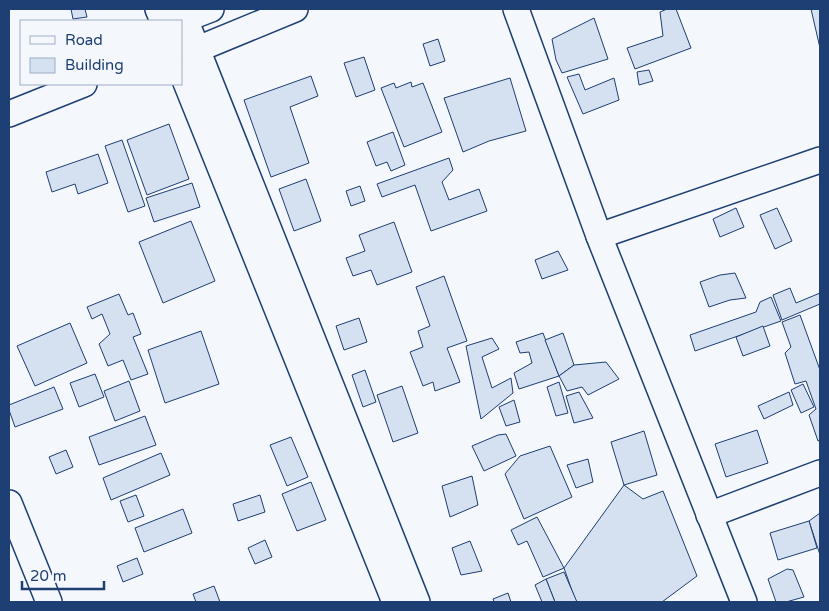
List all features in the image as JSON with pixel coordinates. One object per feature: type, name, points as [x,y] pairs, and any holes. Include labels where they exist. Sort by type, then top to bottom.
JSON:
[{"type":"street","points":[[158,9],[177,18],[211,9]]},
{"type":"street","points":[[189,53],[296,9]]},
{"type":"street","points":[[516,9],[599,236],[744,602]]},
{"type":"street","points":[[182,33],[417,602]]},
{"type":"street","points":[[182,72],[395,602]]},
{"type":"street","points":[[9,114],[82,85]]},
{"type":"street","points":[[599,236],[820,160]]},
{"type":"street","points":[[708,515],[820,472]]},
{"type":"street","points":[[9,503],[49,602]]},
{"type":"building","points":[[71,9],[85,9],[87,17],[73,19]]},
{"type":"building","points":[[667,9],[676,9],[691,48],[635,69],[627,48],[663,36],[660,12]]},
{"type":"building","points":[[811,9],[820,9],[820,48]]},
{"type":"building","points":[[594,18],[608,59],[562,73],[556,60],[552,39]]},
{"type":"building","points":[[438,39],[445,61],[430,66],[423,44]]},
{"type":"building","points":[[364,57],[375,90],[356,97],[344,63]]},
{"type":"building","points":[[649,70],[653,81],[639,85],[637,72]]},
{"type":"building","points":[[579,74],[585,90],[614,78],[619,100],[583,114],[567,77]]},
{"type":"building","points":[[311,76],[318,96],[290,107],[309,163],[271,177],[244,100]]},
{"type":"building","points":[[510,78],[526,131],[489,141],[463,152],[444,98]]},
{"type":"building","points":[[411,82],[412,87],[423,83],[442,132],[404,147],[381,88],[394,83],[396,88]]},
{"type":"building","points":[[169,124],[189,179],[147,195],[127,140]]},
{"type":"building","points":[[393,132],[405,165],[391,171],[387,162],[376,166],[367,142]]},
{"type":"building","points":[[122,140],[145,206],[128,212],[105,146]]},
{"type":"building","points":[[98,154],[108,183],[78,194],[75,184],[52,192],[46,172]]},
{"type":"building","points":[[449,158],[453,170],[442,182],[449,200],[479,189],[487,211],[431,231],[415,185],[382,197],[377,184]]},
{"type":"building","points":[[306,179],[321,221],[294,231],[279,189]]},
{"type":"building","points":[[192,183],[200,207],[154,222],[146,198]]},
{"type":"building","points":[[360,186],[365,201],[351,206],[346,191]]},
{"type":"building","points":[[736,208],[744,227],[720,237],[713,219]]},
{"type":"building","points":[[777,208],[792,241],[775,249],[760,215]]},
{"type":"building","points":[[191,221],[215,281],[163,303],[139,242]]},
{"type":"building","points":[[394,222],[412,272],[377,285],[371,270],[353,276],[346,258],[365,251],[359,235]]},
{"type":"building","points":[[558,251],[568,270],[542,279],[535,260]]},
{"type":"building","points":[[735,273],[746,298],[730,300],[709,307],[700,282],[720,275]]},
{"type":"building","points":[[444,276],[467,341],[447,348],[460,382],[435,391],[433,382],[423,386],[410,352],[423,347],[418,331],[430,326],[416,287]]},
{"type":"building","points":[[790,288],[796,303],[820,293],[820,304],[782,320],[773,295]]},
{"type":"building","points":[[119,294],[128,315],[133,313],[141,334],[133,337],[148,374],[131,380],[123,360],[108,366],[99,344],[110,334],[102,314],[92,319],[87,307]]},
{"type":"building","points":[[771,297],[781,321],[695,351],[690,335],[756,312],[760,302]]},
{"type":"building","points":[[800,315],[820,370],[820,440],[818,441],[809,415],[816,409],[806,381],[795,384],[785,353],[791,347],[782,322]]},
{"type":"building","points":[[359,318],[367,342],[344,350],[336,326]]},
{"type":"building","points":[[70,323],[87,363],[35,386],[17,346]]},
{"type":"building","points":[[763,326],[770,346],[743,356],[736,337]]},
{"type":"building","points":[[201,331],[219,384],[165,403],[148,350]]},
{"type":"building","points":[[543,333],[559,376],[519,389],[514,373],[532,363],[529,352],[520,353],[516,342]]},
{"type":"building","points":[[563,333],[574,365],[559,376],[545,340]]},
{"type":"building","points":[[492,338],[499,349],[482,357],[492,388],[511,378],[513,393],[481,419],[466,346]]},
{"type":"building","points":[[606,362],[619,379],[588,395],[582,387],[567,391],[559,376],[574,365]]},
{"type":"building","points":[[365,370],[376,402],[363,407],[352,375]]},
{"type":"building","points":[[95,374],[104,397],[79,407],[70,383]]},
{"type":"building","points":[[129,381],[140,411],[115,421],[104,391]]},
{"type":"building","points":[[559,382],[568,413],[556,416],[547,387]]},
{"type":"building","points":[[803,384],[814,407],[801,413],[791,390]]},
{"type":"building","points":[[402,386],[418,433],[393,442],[377,395]]},
{"type":"building","points":[[54,387],[63,409],[15,427],[9,405]]},
{"type":"building","points":[[579,392],[593,418],[574,423],[566,396]]},
{"type":"building","points":[[789,392],[793,405],[764,419],[758,406]]},
{"type":"building","points":[[514,400],[520,422],[506,426],[499,407]]},
{"type":"building","points":[[145,416],[156,445],[99,465],[89,437]]},
{"type":"building","points":[[757,430],[768,463],[726,477],[715,444]]},
{"type":"building","points":[[644,431],[657,475],[624,485],[611,442]]},
{"type":"building","points":[[506,434],[516,456],[484,471],[472,446],[498,435]]},
{"type":"building","points":[[291,437],[308,477],[287,486],[270,445]]},
{"type":"building","points":[[550,446],[572,497],[524,519],[505,474],[520,456]]},
{"type":"building","points":[[66,450],[73,467],[56,474],[49,457]]},
{"type":"building","points":[[161,453],[170,475],[111,500],[103,478]]},
{"type":"building","points":[[588,459],[593,482],[576,488],[567,465]]},
{"type":"building","points":[[472,476],[478,505],[450,517],[442,486]]},
{"type":"building","points":[[311,482],[326,520],[297,531],[282,494]]},
{"type":"building","points":[[624,485],[643,499],[663,491],[697,576],[662,602],[576,602],[564,568]]},
{"type":"building","points":[[136,495],[144,516],[128,522],[120,501]]},
{"type":"building","points":[[260,495],[265,512],[238,521],[233,504]]},
{"type":"building","points":[[183,509],[192,533],[144,552],[135,528]]},
{"type":"building","points":[[820,513],[820,555],[809,521]]},
{"type":"building","points":[[537,517],[564,568],[543,577],[527,541],[518,545],[511,530]]},
{"type":"building","points":[[809,521],[817,548],[778,560],[770,533]]},
{"type":"building","points":[[265,540],[272,557],[255,564],[248,548]]},
{"type":"building","points":[[470,541],[482,571],[461,575],[452,548]]},
{"type":"building","points":[[137,558],[143,574],[123,582],[117,566]]},
{"type":"building","points":[[787,569],[793,570],[804,597],[786,602],[776,602],[768,579]]},
{"type":"building","points":[[564,572],[577,602],[555,602],[546,579]]},
{"type":"building","points":[[546,579],[555,602],[542,602],[535,585]]},
{"type":"building","points":[[214,586],[220,602],[196,602],[193,594]]},
{"type":"building","points":[[508,593],[511,602],[494,602],[493,599]]}]
